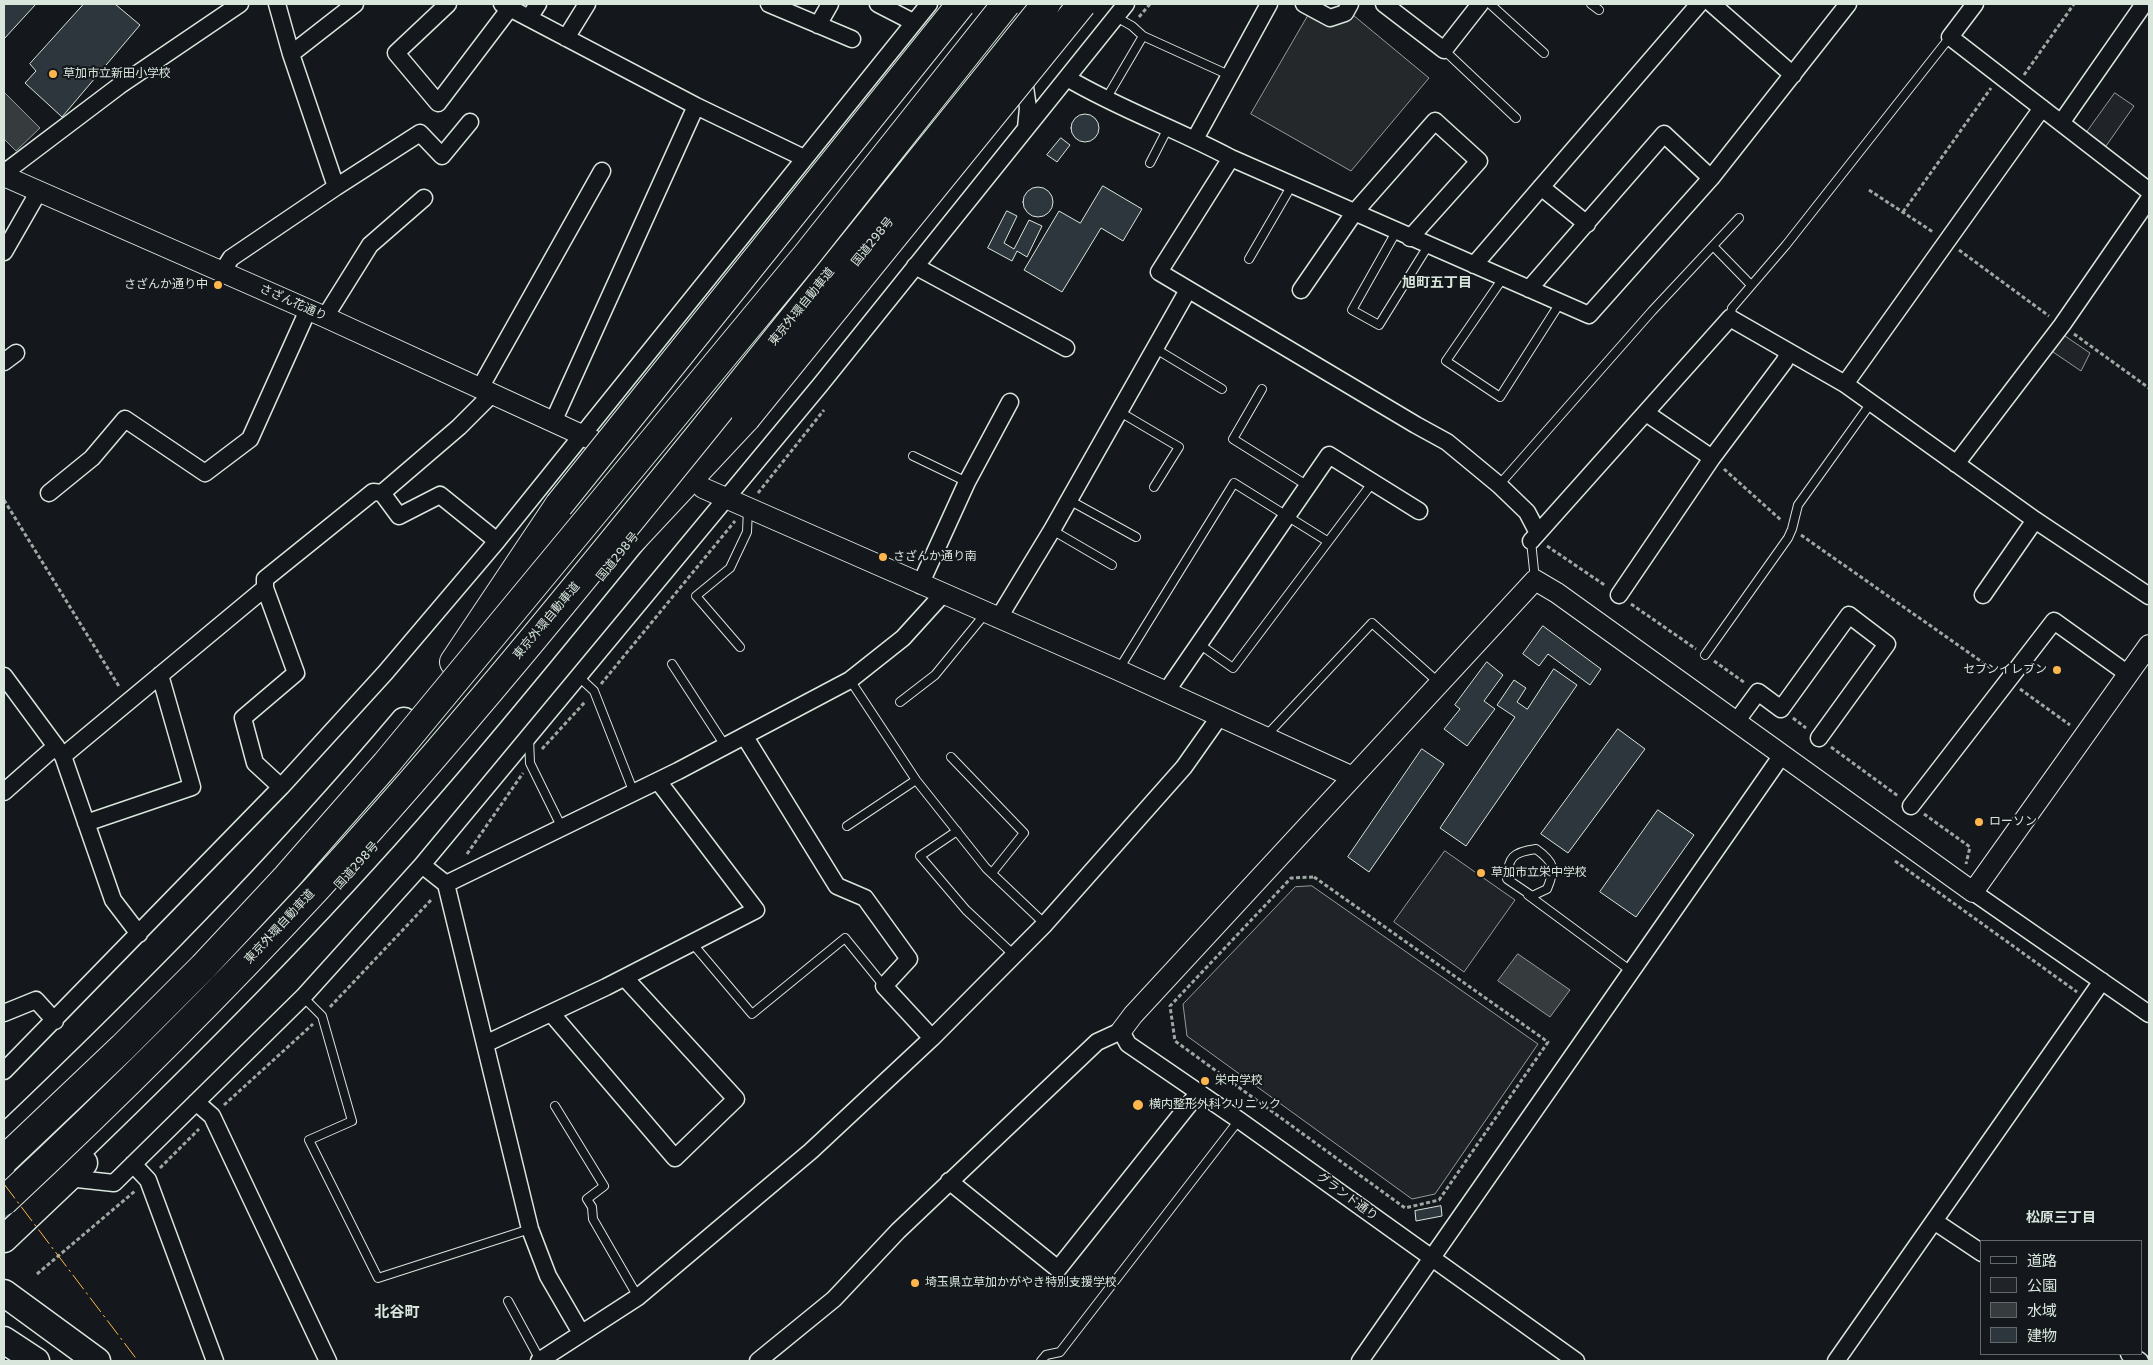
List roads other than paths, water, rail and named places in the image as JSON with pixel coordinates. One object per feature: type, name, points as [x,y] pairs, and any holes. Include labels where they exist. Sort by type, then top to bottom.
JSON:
[{"type":"highway","points":[[454,662],[560,505],[961,4]]},
{"type":"highway","points":[[8,1127],[189,942],[279,846],[382,747],[454,662],[771,274],[986,4]]},
{"type":"highway","points":[[4,1160],[123,1047],[203,967],[287,877],[379,772],[800,264],[1006,4]]},
{"type":"highway","name":"東京外環自動車道","points":[[4,1200],[135,1076],[225,986],[315,890],[418,774],[641,507],[1046,4]]},
{"type":"highway","name":"国道298号","points":[[4,1239],[64,1174],[272,974],[352,885],[427,789],[631,542],[1064,4]]},
{"type":"highway","points":[[631,542],[746,418],[1082,4]]},
{"type":"highway","points":[[4,1293],[97,1361]]},
{"type":"highway","points":[[4,1340],[36,1361]]},
{"type":"street","points":[[4,174],[119,86],[240,4]]},
{"type":"street","points":[[277,4],[291,54],[336,187]]},
{"type":"street","points":[[291,54],[355,4]]},
{"type":"street","points":[[448,4],[396,54],[438,103],[506,6],[696,106],[804,158]]},
{"type":"street","points":[[529,18],[538,4]]},
{"type":"street","points":[[566,38],[587,4]]},
{"type":"street","points":[[769,4],[852,39]]},
{"type":"street","points":[[818,24],[830,4]]},
{"type":"street","points":[[878,4],[913,22]]},
{"type":"street","points":[[4,1071],[281,787],[385,672],[497,541],[589,438],[804,158],[929,4]]},
{"type":"street","points":[[64,1174],[114,1183],[303,997],[422,865],[728,498],[1126,4]]},
{"type":"street","points":[[1195,139],[1269,4]]},
{"type":"street","points":[[1304,4],[1330,18],[1345,13],[1350,4]]},
{"type":"street","points":[[1384,4],[1444,50],[1480,4]]},
{"type":"street","points":[[1474,265],[1699,4]]},
{"type":"street","points":[[1712,4],[1793,75]]},
{"type":"street","points":[[1066,78],[1106,99],[1292,186],[1589,315],[1711,178],[1848,4]]},
{"type":"street","points":[[1975,4],[1950,37],[2149,191]]},
{"type":"street","points":[[2061,123],[2144,4]]},
{"type":"street","points":[[1020,58],[1028,108],[1026,128]]},
{"type":"street","points":[[553,422],[696,106]]},
{"type":"street","points":[[1845,384],[2042,108]]},
{"type":"street","points":[[1301,290],[1354,213],[1435,121],[1479,161],[1403,235]]},
{"type":"street","points":[[222,272],[231,258],[420,132],[442,156],[470,122]]},
{"type":"street","points":[[1529,289],[1664,134],[1711,178]]},
{"type":"street","points":[[1231,158],[1159,272],[1416,426],[1447,442],[1499,485],[1527,512],[1535,537]]},
{"type":"street","points":[[281,787],[255,763],[244,718],[296,673],[265,588],[265,579],[373,492],[382,493],[459,427],[486,391],[602,172]]},
{"type":"street","name":"さざん花通り","points":[[4,174],[589,438]]},
{"type":"street","points":[[1541,187],[1587,224]]},
{"type":"street","points":[[4,252],[39,190]]},
{"type":"street","points":[[49,493],[92,458],[125,419],[205,472],[250,439],[316,314],[370,245],[424,198]]},
{"type":"street","points":[[1956,464],[2062,325],[2149,199]]},
{"type":"street","points":[[915,266],[1066,348]]},
{"type":"street","points":[[992,616],[1052,530],[1188,290]]},
{"type":"street","points":[[1535,537],[1730,318],[1845,384],[2035,520],[2149,596]]},
{"type":"street","points":[[1619,595],[1712,458],[1784,362],[1789,352]]},
{"type":"street","points":[[920,585],[967,482],[1010,402]]},
{"type":"street","points":[[1646,413],[1712,458]]},
{"type":"street","points":[[1166,692],[1329,455],[1419,511]]},
{"type":"street","points":[[703,488],[942,595],[1118,670],[1353,777]]},
{"type":"street","points":[[382,493],[399,516],[440,495],[497,541]]},
{"type":"street","points":[[1983,595],[2035,520]]},
{"type":"street","points":[[758,1361],[834,1299],[898,1231],[1097,1042],[1122,1032],[1133,1015],[1535,580],[1973,892],[2149,1014]]},
{"type":"street","points":[[4,792],[128,702],[265,588]]},
{"type":"street","points":[[446,884],[658,781],[745,737],[850,680],[903,638],[942,595]]},
{"type":"street","points":[[1736,722],[1758,692],[1782,709],[1849,615],[1887,644],[1819,738]]},
{"type":"street","points":[[1911,806],[2054,621],[2128,674]]},
{"type":"street","points":[[1973,892],[2149,644]]},
{"type":"street","points":[[86,823],[192,787],[160,674]]},
{"type":"street","points":[[4,676],[60,751],[113,900],[139,934]]},
{"type":"street","points":[[540,1361],[638,1297],[811,1151],[932,1038],[1046,924],[1184,767],[1220,716]]},
{"type":"street","points":[[745,737],[837,886],[865,898],[909,959],[884,986],[932,1038]]},
{"type":"street","points":[[1360,1361],[1782,756]]},
{"type":"street","points":[[485,1044],[625,978],[756,910],[658,781]]},
{"type":"street","points":[[422,865],[446,884],[530,1229],[548,1276],[582,1333]]},
{"type":"street","points":[[551,1014],[675,1158],[736,1099],[625,978]]},
{"type":"street","points":[[1836,1361],[2102,981]]},
{"type":"street","points":[[4,1013],[36,1000],[54,1021]]},
{"type":"street","name":"グランド通り","points":[[1122,1032],[1128,1044],[1240,1120],[1576,1361]]},
{"type":"street","points":[[950,1181],[1058,1269],[1199,1092]]},
{"type":"street","points":[[196,1102],[212,1116],[328,1361]]},
{"type":"street","points":[[133,1164],[148,1180],[215,1361]]},
{"type":"street","points":[[1934,1220],[1980,1252]]},
{"type":"lane","points":[[1490,4],[1544,53]]},
{"type":"lane","points":[[1591,4],[1598,10]]},
{"type":"lane","points":[[1116,17],[1132,26],[1143,36],[1231,76]]},
{"type":"lane","points":[[1106,99],[1143,36]]},
{"type":"lane","points":[[1730,318],[1732,308],[1786,245],[1950,37]]},
{"type":"lane","points":[[1444,50],[1516,118]]},
{"type":"lane","points":[[1150,163],[1168,128]]},
{"type":"lane","points":[[1249,259],[1292,186]]},
{"type":"lane","points":[[1499,485],[1739,218]]},
{"type":"lane","points":[[1403,235],[1352,310],[1379,325],[1428,246]]},
{"type":"lane","points":[[1713,246],[1751,285]]},
{"type":"lane","points":[[1503,278],[1446,361],[1500,397],[1560,303]]},
{"type":"lane","points":[[1156,349],[1222,389]]},
{"type":"lane","points":[[1262,389],[1233,439],[1308,486]]},
{"type":"lane","points":[[1705,655],[1792,529],[1798,505],[1871,403]]},
{"type":"lane","points":[[1120,412],[1179,447],[1154,487]]},
{"type":"lane","points":[[913,456],[967,482]]},
{"type":"lane","points":[[1199,644],[1234,668],[1372,482]]},
{"type":"lane","points":[[1118,670],[1234,483],[1327,541]]},
{"type":"lane","points":[[1070,500],[1136,537]]},
{"type":"lane","points":[[740,647],[696,596],[730,568],[747,532],[748,507]]},
{"type":"lane","points":[[1052,530],[1112,565]]},
{"type":"lane","points":[[1535,537],[1535,580]]},
{"type":"lane","points":[[900,702],[935,675],[992,616]]},
{"type":"lane","points":[[1265,737],[1372,623],[1440,683]]},
{"type":"lane","points":[[672,664],[726,746]]},
{"type":"lane","points":[[579,677],[594,692],[634,792]]},
{"type":"lane","points":[[850,680],[916,780],[992,873],[1046,924]]},
{"type":"lane","points":[[528,736],[530,763],[562,828]]},
{"type":"lane","points":[[951,757],[1024,833],[992,873]]},
{"type":"lane","points":[[847,826],[916,780]]},
{"type":"lane","points":[[957,831],[920,856],[966,910],[1015,956]]},
{"type":"lane","points":[[1519,889],[1532,896],[1547,889],[1554,874],[1549,858],[1536,849],[1520,851],[1508,863],[1507,879],[1519,889],[1631,971]]},
{"type":"lane","points":[[692,943],[752,1014],[845,938],[884,986]]},
{"type":"lane","points":[[303,997],[322,1016],[352,1121],[308,1140],[378,1278],[530,1229]]},
{"type":"lane","points":[[555,1106],[604,1186],[587,1200],[592,1208],[593,1219],[638,1297]]},
{"type":"lane","points":[[1041,1361],[1046,1354],[1060,1352],[1240,1120]]},
{"type":"lane","points":[[508,1301],[540,1361]]},
{"type":"water","points":[[4,92],[40,128],[16,151],[4,139]]},
{"type":"water","points":[[1518,954],[1570,990],[1550,1017],[1498,981]]},
{"type":"tunnel","points":[[4,1220],[58,1170]]},
{"type":"place","name":"草加市立新田小学校","points":[[53,74]]},
{"type":"place","name":"さざんか通り中","points":[[218,285]]},
{"type":"place","name":"さざんか通り南","points":[[883,557]]},
{"type":"place","name":"セブンイレブン","points":[[2057,670]]},
{"type":"place","name":"ローソン","points":[[1979,822]]},
{"type":"place","name":"草加市立栄中学校","points":[[1481,873]]},
{"type":"place","name":"栄中学校","points":[[1205,1081]]},
{"type":"place","name":"横内整形外科クリニック","points":[[1138,1105]]},
{"type":"place","name":"埼玉県立草加かがやき特別支援学校","points":[[915,1283]]},
{"type":"district","name":"旭町五丁目","points":[[1437,283]]},
{"type":"district","name":"松原三丁目","points":[[2061,1218]]},
{"type":"district","name":"北谷町","points":[[397,1313]]}]
